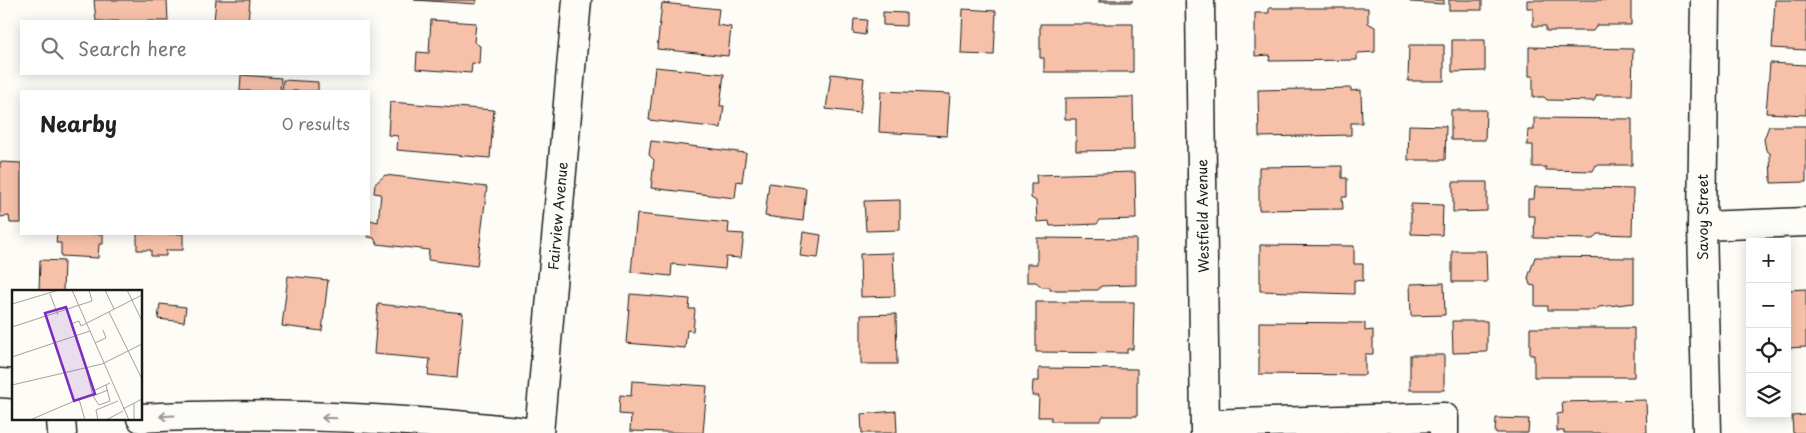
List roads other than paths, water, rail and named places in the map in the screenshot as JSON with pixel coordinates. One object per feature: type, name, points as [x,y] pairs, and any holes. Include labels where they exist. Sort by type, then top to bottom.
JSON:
[{"type":"street","name":"Fairview Avenue","points":[[539,433],[577,0]]},
{"type":"street","name":"Westfield Avenue","points":[[1200,0],[1205,429]]},
{"type":"street","name":"Savoy Street","points":[[1705,0],[1702,226],[1707,433]]},
{"type":"street","points":[[1702,226],[1806,222]]},
{"type":"street","points":[[142,418],[215,414],[356,419],[434,422],[535,433]]},
{"type":"street","points":[[1205,429],[1444,417],[1444,433]]},
{"type":"street","points":[[61,420],[62,433]]}]
